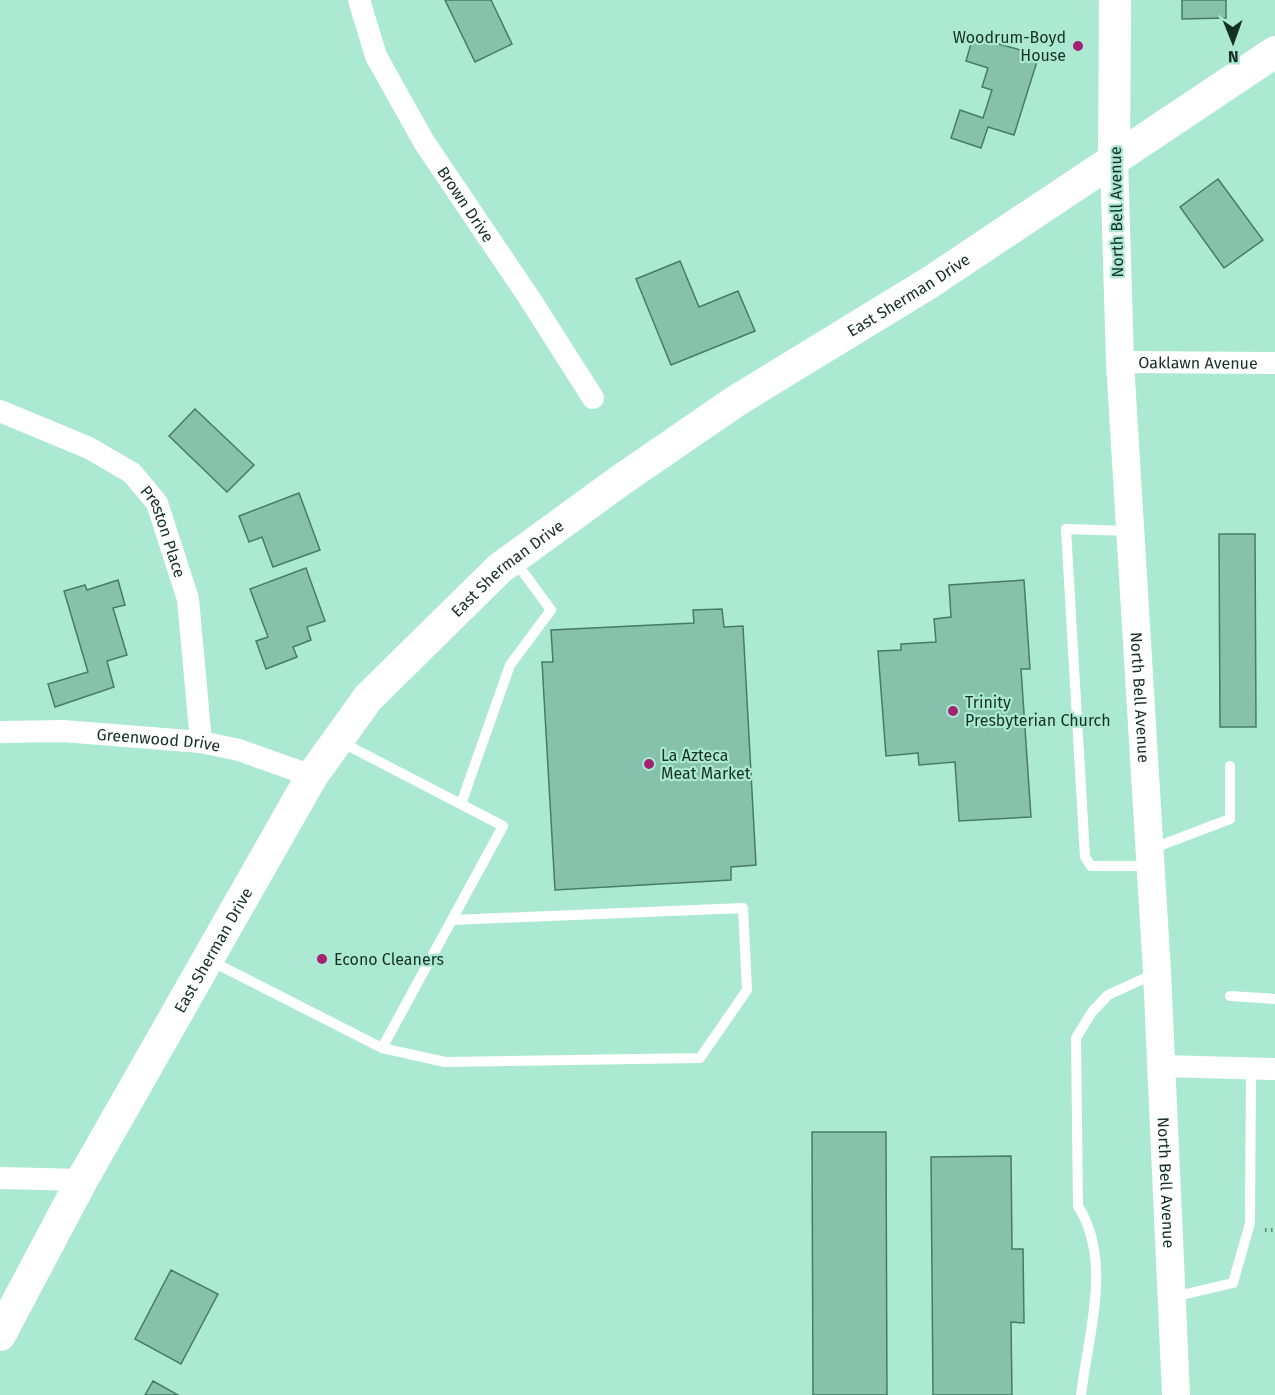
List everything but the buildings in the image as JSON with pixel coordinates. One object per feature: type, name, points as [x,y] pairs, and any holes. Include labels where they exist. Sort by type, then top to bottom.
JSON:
[{"type":"main road","name":"North Bell Avenue","points":[[1114,160],[1115,0]]},
{"type":"main road","name":"East Sherman Drive","points":[[0,1335],[82,1180],[312,776],[368,698],[500,568],[736,401],[929,283],[1275,52]]},
{"type":"street","name":"Brown Drive","points":[[359,0],[376,56],[424,142],[530,299],[593,398]]},
{"type":"street","name":"North Bell Avenue","points":[[1114,160],[1120,362],[1151,858],[1176,1395]]},
{"type":"street","name":"Oaklawn Avenue","points":[[1120,362],[1275,363]]},
{"type":"street","name":"Preston Place","points":[[0,411],[89,448],[132,473],[158,503],[188,599],[201,742]]},
{"type":"street","name":"Greenwood Drive","points":[[0,732],[63,731],[201,742],[239,750],[312,776]]},
{"type":"street","points":[[1162,1066],[1275,1069]]},
{"type":"street","points":[[0,1179],[82,1180]]},
{"type":"lane","points":[[1130,531],[1066,529],[1085,856],[1091,866],[1151,858],[1230,819],[1230,766]]},
{"type":"lane","points":[[461,804],[510,665],[551,610],[513,559]]},
{"type":"lane","points":[[338,740],[503,826],[382,1048]]},
{"type":"lane","points":[[208,960],[382,1048],[445,1062],[700,1058],[747,990],[743,909],[452,920]]},
{"type":"lane","points":[[1081,1395],[1096,1285],[1095,1244],[1089,1224],[1078,1206],[1076,1038],[1092,1012],[1108,995],[1157,972]]},
{"type":"lane","points":[[1230,996],[1275,999]]},
{"type":"lane","points":[[1170,1298],[1233,1283],[1250,1223],[1251,1069]]},
{"type":"place","name":"Woodrum-Boyd House","points":[[1078,46]]},
{"type":"place","name":"Trinity Presbyterian Church","points":[[953,711]]},
{"type":"place","name":"La Azteca Meat Market","points":[[649,764]]},
{"type":"place","name":"Econo Cleaners","points":[[322,959]]}]
